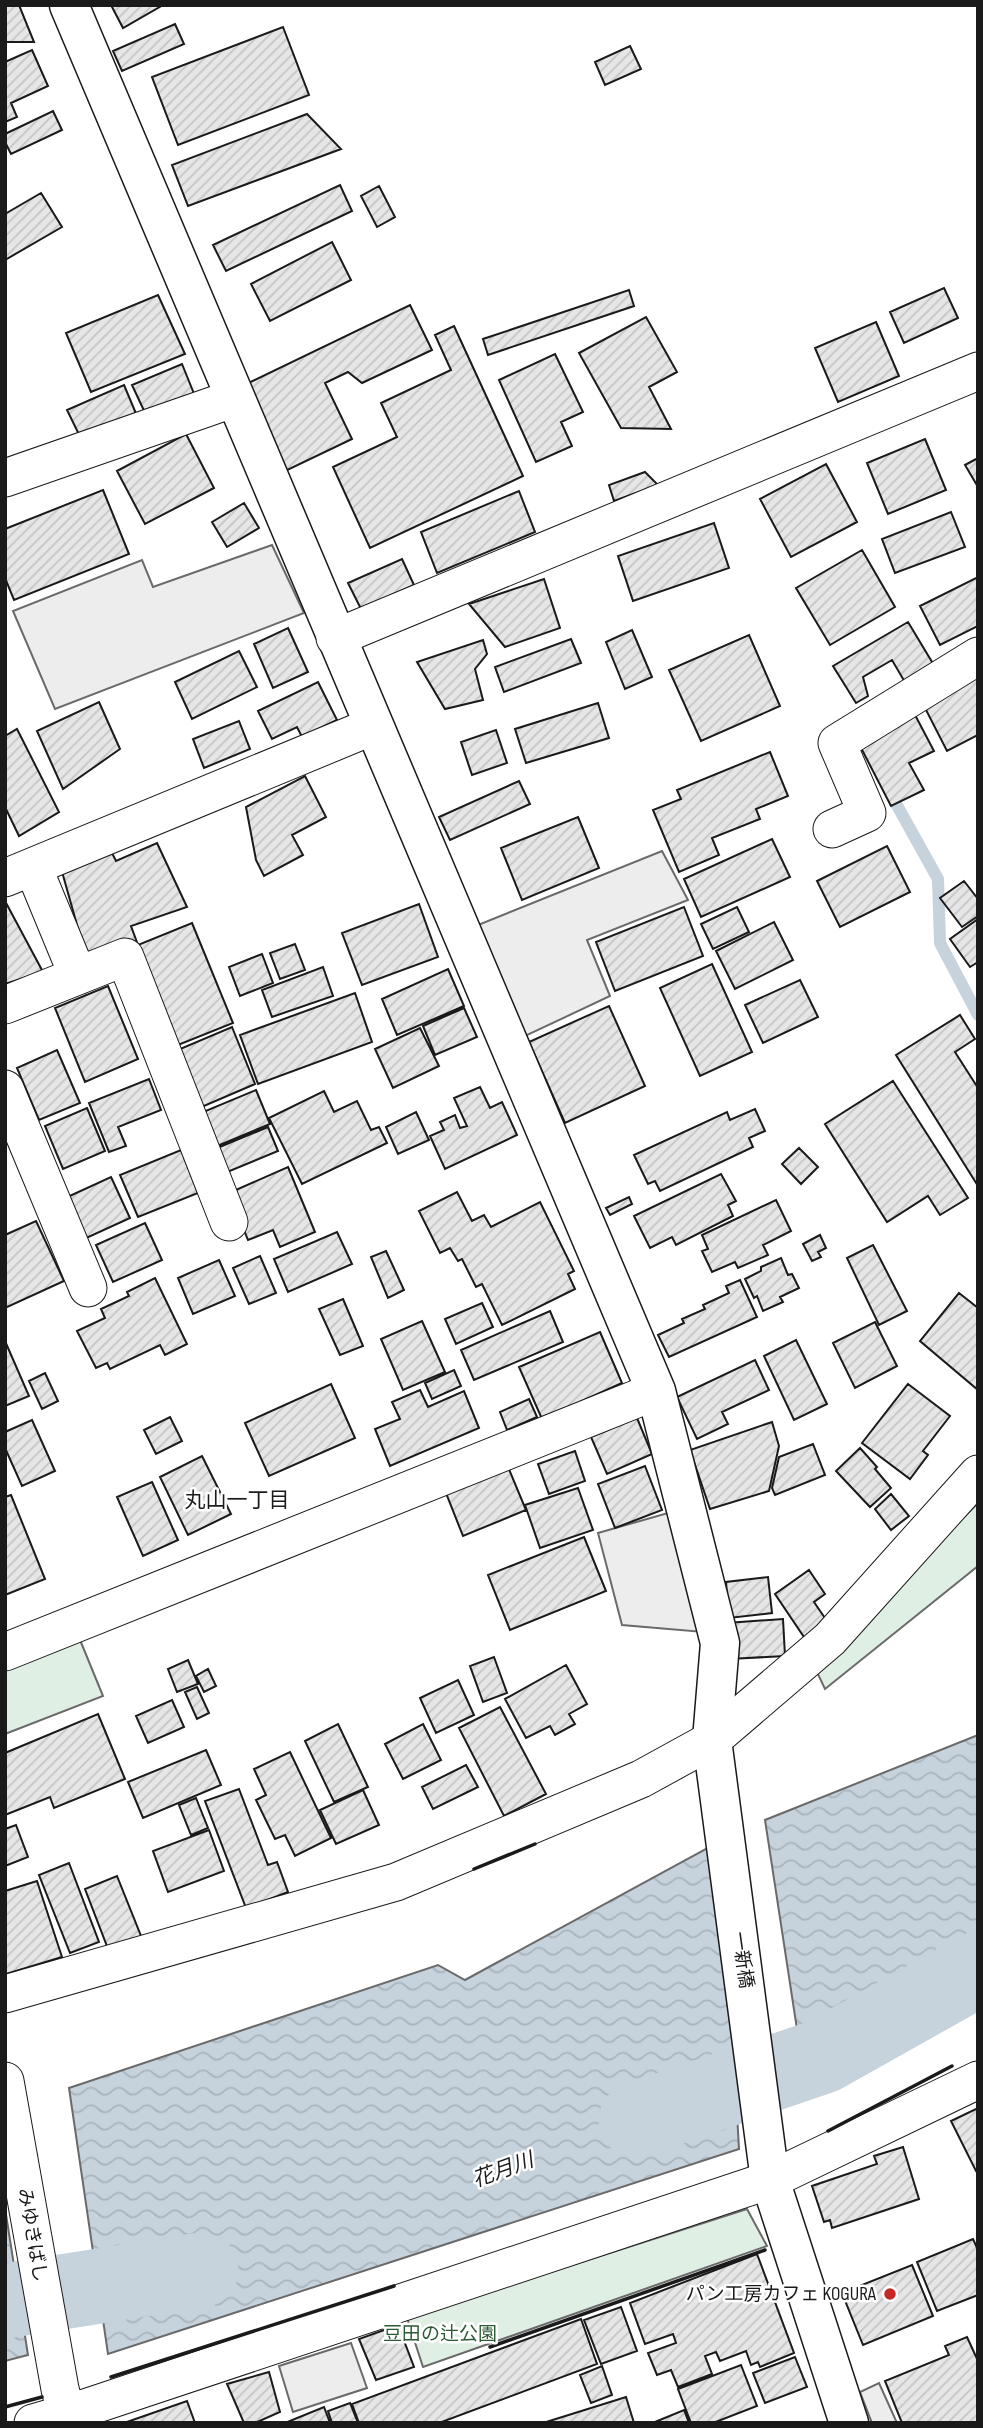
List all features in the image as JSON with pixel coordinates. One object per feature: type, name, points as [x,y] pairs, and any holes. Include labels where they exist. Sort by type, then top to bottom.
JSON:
[{"type":"street","name":"一新橋","points":[[69,5],[656,1391],[720,1643],[712,1740],[770,2180],[849,2423]]},
{"type":"street","points":[[335,638],[978,372]]},
{"type":"street","points":[[5,478],[235,398]]},
{"type":"street","points":[[832,829],[867,813],[837,743],[978,656]]},
{"type":"street","points":[[78,976],[19,872],[373,726]]},
{"type":"street","points":[[5,1005],[125,957],[229,1222]]},
{"type":"street","points":[[5,1089],[88,1288]]},
{"type":"street","points":[[5,1652],[656,1391]]},
{"type":"street","points":[[5,1994],[396,1882],[641,1779],[712,1740],[830,1639],[978,1474]]},
{"type":"street","points":[[57,2412],[770,2180],[978,2080]]},
{"type":"street","name":"みゆきばし","points":[[5,2081],[57,2412]]},
{"type":"green space","points":[[978,1503],[978,1566],[825,1689],[815,1668]]},
{"type":"green space","points":[[78,1635],[103,1696],[5,1734],[5,1663]]},
{"type":"green space","name":"豆田の辻公園","points":[[747,2209],[767,2246],[423,2367],[407,2318]]},
{"type":"shaded area","points":[[272,545],[304,613],[55,709],[13,611],[142,560],[153,587]]},
{"type":"shaded area","points":[[662,851],[688,900],[587,940],[610,996],[523,1037],[478,925]]},
{"type":"shaded area","points":[[675,1511],[703,1632],[622,1625],[598,1533]]},
{"type":"shaded area","points":[[351,2343],[367,2388],[293,2412],[279,2366]]},
{"type":"shaded area","points":[[879,2383],[897,2423],[872,2423],[860,2392]]},
{"type":"water","points":[[978,1735],[978,2008],[806,2088],[765,1820]]},
{"type":"water","points":[[713,1845],[733,2041],[739,2149],[108,2354],[69,2088],[438,1965],[465,1980]]},
{"type":"water","points":[[5,2208],[28,2355],[5,2361]]},
{"type":"building","points":[[5,5],[19,5],[34,42],[5,42]]},
{"type":"building","points":[[111,5],[163,5],[123,28]]},
{"type":"building","points":[[175,24],[184,44],[122,71],[113,51]]},
{"type":"building","points":[[283,27],[309,95],[178,145],[152,77]]},
{"type":"building","points":[[630,46],[641,69],[605,85],[595,62]]},
{"type":"building","points":[[32,50],[48,86],[11,103],[17,117],[5,122],[5,62]]},
{"type":"building","points":[[53,111],[62,130],[11,154],[5,142],[5,134]]},
{"type":"building","points":[[307,114],[341,149],[188,206],[172,165]]},
{"type":"building","points":[[340,185],[352,211],[226,271],[213,245]]},
{"type":"building","points":[[379,186],[395,217],[377,227],[361,196]]},
{"type":"building","points":[[41,193],[62,227],[5,260],[5,214]]},
{"type":"building","points":[[332,242],[351,280],[270,321],[251,284]]},
{"type":"building","points":[[944,288],[958,318],[904,343],[890,312]]},
{"type":"building","points":[[629,290],[634,306],[488,355],[483,339]]},
{"type":"building","points":[[158,295],[185,354],[91,392],[66,333]]},
{"type":"building","points":[[410,305],[432,350],[362,383],[348,372],[325,383],[352,439],[279,474],[238,388]]},
{"type":"building","points":[[646,317],[677,372],[649,387],[671,429],[621,428],[579,353]]},
{"type":"building","points":[[876,322],[899,376],[838,402],[815,348]]},
{"type":"building","points":[[454,326],[523,476],[370,548],[333,467],[397,437],[381,403],[451,370],[435,335]]},
{"type":"building","points":[[555,354],[583,412],[561,422],[572,446],[536,462],[499,380]]},
{"type":"building","points":[[182,364],[203,416],[154,432],[132,385]]},
{"type":"building","points":[[124,385],[145,435],[90,457],[67,410]]},
{"type":"building","points":[[186,434],[214,488],[145,524],[117,471]]},
{"type":"building","points":[[925,439],[946,490],[888,514],[867,463]]},
{"type":"building","points":[[978,458],[978,487],[965,465]]},
{"type":"building","points":[[826,464],[857,522],[791,557],[760,499]]},
{"type":"building","points":[[645,472],[658,485],[614,501],[609,485]]},
{"type":"building","points":[[103,490],[129,554],[14,600],[5,578],[5,529]]},
{"type":"building","points":[[519,491],[535,532],[437,573],[421,532]]},
{"type":"building","points":[[244,503],[259,528],[227,547],[212,522]]},
{"type":"building","points":[[951,512],[965,547],[895,573],[882,539]]},
{"type":"building","points":[[714,523],[729,568],[633,601],[618,556]]},
{"type":"building","points":[[862,550],[895,607],[830,645],[796,588]]},
{"type":"building","points":[[402,559],[414,585],[361,609],[348,583]]},
{"type":"building","points":[[978,577],[978,626],[940,645],[920,606]]},
{"type":"building","points":[[544,579],[560,628],[505,647],[469,604]]},
{"type":"building","points":[[908,622],[935,667],[906,684],[892,660],[863,677],[868,696],[856,703],[833,666]]},
{"type":"building","points":[[288,628],[308,672],[273,688],[254,644]]},
{"type":"building","points":[[632,630],[652,677],[625,689],[606,642]]},
{"type":"building","points":[[749,635],[780,706],[701,741],[669,670]]},
{"type":"building","points":[[571,639],[581,663],[504,692],[495,667]]},
{"type":"building","points":[[483,640],[487,654],[475,669],[483,700],[445,709],[417,662]]},
{"type":"building","points":[[239,651],[257,687],[192,719],[175,682]]},
{"type":"building","points":[[978,677],[978,735],[947,751],[924,706]]},
{"type":"building","points":[[318,682],[337,720],[302,737],[297,727],[272,739],[258,711]]},
{"type":"building","points":[[99,702],[120,749],[63,789],[37,731]]},
{"type":"building","points":[[598,703],[609,738],[526,763],[515,729]]},
{"type":"building","points":[[914,713],[934,751],[909,763],[924,790],[891,806],[858,742]]},
{"type":"building","points":[[239,721],[250,749],[204,768],[193,739]]},
{"type":"building","points":[[17,729],[59,812],[19,836],[5,807],[5,736]]},
{"type":"building","points":[[496,730],[507,763],[472,775],[461,742]]},
{"type":"building","points":[[770,752],[788,796],[756,809],[760,819],[712,838],[719,855],[679,872],[653,810],[681,799],[677,790]]},
{"type":"building","points":[[305,776],[326,817],[292,835],[303,855],[264,876],[256,860],[246,807]]},
{"type":"building","points":[[519,781],[530,804],[450,840],[439,817]]},
{"type":"building","points":[[578,817],[599,868],[522,900],[501,848]]},
{"type":"building","points":[[772,839],[790,877],[701,917],[684,879]]},
{"type":"building","points":[[157,843],[187,907],[131,926],[138,945],[86,957],[61,868],[109,847],[116,861]]},
{"type":"building","points":[[887,846],[910,892],[840,927],[817,881]]},
{"type":"building","points":[[964,881],[978,899],[978,916],[962,927],[940,898]]},
{"type":"building","points":[[5,901],[43,972],[5,984]]},
{"type":"building","points":[[419,904],[438,957],[362,985],[342,933]]},
{"type":"building","points":[[684,907],[703,956],[615,991],[596,942]]},
{"type":"building","points":[[737,907],[749,932],[713,949],[701,924]]},
{"type":"building","points":[[978,919],[978,962],[970,967],[950,939]]},
{"type":"building","points":[[774,922],[793,960],[735,989],[716,951]]},
{"type":"building","points":[[192,923],[233,1023],[168,1049],[128,949]]},
{"type":"building","points":[[295,944],[305,970],[280,979],[270,953]]},
{"type":"building","points":[[262,954],[273,983],[240,996],[229,967]]},
{"type":"building","points":[[712,964],[752,1052],[700,1076],[660,988]]},
{"type":"building","points":[[323,967],[333,996],[272,1017],[262,990]]},
{"type":"building","points":[[448,969],[464,1006],[397,1035],[382,999]]},
{"type":"building","points":[[800,980],[818,1017],[763,1043],[745,1005]]},
{"type":"building","points":[[108,986],[138,1059],[85,1082],[55,1008]]},
{"type":"building","points":[[355,993],[372,1042],[258,1084],[240,1035]]},
{"type":"building","points":[[609,1006],[645,1086],[565,1123],[529,1042]]},
{"type":"building","points":[[464,1008],[477,1037],[435,1055],[423,1026]]},
{"type":"building","points":[[960,1015],[975,1039],[955,1052],[978,1088],[978,1186],[896,1055]]},
{"type":"building","points":[[232,1027],[255,1084],[197,1109],[173,1052]]},
{"type":"building","points":[[420,1028],[439,1066],[393,1088],[375,1049]]},
{"type":"building","points":[[57,1050],[80,1103],[39,1120],[17,1068]]},
{"type":"building","points":[[149,1079],[161,1110],[118,1127],[126,1146],[109,1152],[89,1103]]},
{"type":"building","points":[[893,1081],[968,1198],[940,1215],[928,1196],[887,1222],[825,1124]]},
{"type":"building","points":[[480,1087],[490,1108],[502,1102],[517,1135],[445,1169],[430,1136],[444,1130],[440,1122],[455,1115],[460,1128],[467,1126],[454,1098]]},
{"type":"building","points":[[256,1090],[270,1124],[210,1149],[196,1115]]},
{"type":"building","points":[[324,1091],[334,1112],[357,1101],[371,1130],[379,1127],[387,1143],[302,1184],[269,1118]]},
{"type":"building","points":[[87,1108],[105,1151],[63,1169],[45,1126]]},
{"type":"building","points":[[755,1109],[765,1131],[749,1138],[753,1147],[660,1191],[655,1181],[648,1184],[634,1155],[727,1112],[730,1120]]},
{"type":"building","points":[[416,1112],[429,1140],[398,1154],[386,1127]]},
{"type":"building","points":[[268,1127],[278,1151],[220,1175],[210,1151]]},
{"type":"building","points":[[799,1148],[818,1167],[801,1184],[782,1164]]},
{"type":"building","points":[[181,1150],[198,1193],[138,1217],[120,1175]]},
{"type":"building","points":[[288,1167],[315,1232],[280,1247],[273,1230],[248,1240],[229,1193]]},
{"type":"building","points":[[721,1174],[736,1201],[728,1205],[733,1216],[676,1245],[672,1237],[650,1248],[634,1216]]},
{"type":"building","points":[[111,1177],[130,1218],[82,1240],[63,1199]]},
{"type":"building","points":[[457,1192],[472,1221],[484,1215],[491,1227],[540,1202],[574,1271],[568,1274],[575,1289],[502,1325],[482,1284],[476,1287],[462,1259],[458,1261],[450,1248],[440,1253],[419,1211]]},
{"type":"building","points":[[629,1197],[632,1204],[610,1215],[606,1208]]},
{"type":"building","points":[[776,1200],[791,1231],[763,1245],[768,1255],[738,1268],[735,1262],[712,1272],[702,1251],[708,1249],[702,1235]]},
{"type":"building","points":[[36,1221],[64,1281],[5,1308],[5,1235]]},
{"type":"building","points":[[145,1223],[162,1260],[113,1282],[96,1245]]},
{"type":"building","points":[[337,1232],[352,1264],[288,1292],[274,1259]]},
{"type":"building","points":[[820,1235],[826,1248],[818,1252],[821,1257],[812,1261],[803,1244]]},
{"type":"building","points":[[873,1245],[907,1311],[879,1325],[847,1258]]},
{"type":"building","points":[[386,1251],[404,1290],[388,1298],[371,1257]]},
{"type":"building","points":[[260,1256],[276,1293],[249,1304],[233,1268]]},
{"type":"building","points":[[781,1258],[788,1275],[792,1274],[799,1288],[780,1297],[783,1302],[763,1311],[757,1296],[754,1298],[745,1279],[761,1271],[761,1267]]},
{"type":"building","points":[[219,1260],[235,1296],[193,1314],[178,1278]]},
{"type":"building","points":[[155,1278],[187,1344],[165,1355],[160,1345],[110,1369],[107,1363],[96,1368],[77,1331],[105,1318],[101,1309],[129,1296],[127,1292]]},
{"type":"building","points":[[740,1280],[757,1317],[669,1357],[658,1335],[684,1323],[682,1319],[705,1309],[703,1305],[729,1293],[726,1286]]},
{"type":"building","points":[[959,1293],[978,1308],[978,1390],[920,1341]]},
{"type":"building","points":[[343,1299],[363,1346],[340,1355],[319,1309]]},
{"type":"building","points":[[482,1303],[493,1327],[456,1344],[445,1319]]},
{"type":"building","points":[[550,1311],[563,1342],[474,1380],[461,1350]]},
{"type":"building","points":[[422,1321],[445,1372],[403,1390],[381,1339]]},
{"type":"building","points":[[875,1322],[897,1366],[855,1388],[833,1343]]},
{"type":"building","points":[[600,1332],[622,1383],[542,1419],[519,1367]]},
{"type":"building","points":[[796,1340],[827,1404],[794,1420],[764,1356]]},
{"type":"building","points":[[5,1341],[29,1396],[5,1406]]},
{"type":"building","points":[[755,1360],[769,1390],[722,1412],[728,1424],[697,1439],[677,1397]]},
{"type":"building","points":[[454,1370],[461,1386],[432,1399],[425,1383]]},
{"type":"building","points":[[45,1373],[58,1401],[42,1409],[29,1381]]},
{"type":"building","points":[[331,1384],[355,1438],[269,1476],[245,1423]]},
{"type":"building","points":[[908,1384],[950,1416],[923,1451],[928,1455],[910,1479],[862,1443]]},
{"type":"building","points":[[420,1390],[428,1407],[464,1391],[479,1428],[390,1466],[375,1429],[400,1419],[392,1402]]},
{"type":"building","points":[[529,1399],[537,1417],[507,1430],[500,1412]]},
{"type":"building","points":[[170,1417],[182,1441],[156,1454],[144,1430]]},
{"type":"building","points":[[637,1418],[652,1454],[607,1474],[591,1437]]},
{"type":"building","points":[[32,1420],[55,1471],[22,1486],[5,1448],[5,1432]]},
{"type":"building","points":[[772,1422],[779,1446],[769,1491],[710,1509],[690,1450]]},
{"type":"building","points":[[813,1444],[825,1475],[775,1495],[772,1488],[779,1457]]},
{"type":"building","points":[[860,1448],[891,1488],[870,1507],[836,1471]]},
{"type":"building","points":[[575,1451],[585,1481],[549,1494],[538,1464]]},
{"type":"building","points":[[202,1456],[231,1514],[188,1535],[160,1477]]},
{"type":"building","points":[[645,1466],[662,1510],[615,1528],[598,1484]]},
{"type":"building","points":[[508,1467],[526,1510],[463,1536],[446,1493]]},
{"type":"building","points":[[152,1482],[178,1540],[143,1556],[117,1497]]},
{"type":"building","points":[[578,1488],[593,1530],[540,1548],[525,1505]]},
{"type":"building","points":[[891,1494],[909,1516],[891,1530],[875,1509]]},
{"type":"building","points":[[11,1495],[45,1579],[5,1595],[5,1497]]},
{"type":"building","points":[[584,1537],[606,1591],[510,1630],[488,1575]]},
{"type":"building","points":[[809,1570],[825,1594],[814,1602],[829,1624],[806,1640],[775,1594]]},
{"type":"building","points":[[768,1577],[772,1613],[729,1618],[726,1582]]},
{"type":"building","points":[[783,1619],[785,1656],[729,1659],[727,1623]]},
{"type":"building","points":[[494,1657],[507,1693],[483,1702],[470,1666]]},
{"type":"building","points":[[188,1660],[198,1684],[177,1692],[168,1669]]},
{"type":"building","points":[[566,1665],[587,1704],[569,1714],[575,1724],[555,1735],[550,1726],[526,1738],[505,1699]]},
{"type":"building","points":[[208,1669],[216,1686],[204,1692],[196,1676]]},
{"type":"building","points":[[458,1680],[474,1715],[436,1733],[420,1698]]},
{"type":"building","points":[[197,1687],[209,1713],[197,1719],[185,1692]]},
{"type":"building","points":[[172,1700],[184,1727],[148,1743],[136,1716]]},
{"type":"building","points":[[500,1707],[546,1794],[504,1816],[459,1728]]},
{"type":"building","points":[[98,1714],[125,1779],[54,1808],[50,1797],[5,1815],[5,1753]]},
{"type":"building","points":[[338,1724],[368,1787],[334,1802],[305,1741]]},
{"type":"building","points":[[423,1724],[441,1760],[403,1779],[385,1744]]},
{"type":"building","points":[[206,1750],[221,1785],[143,1818],[128,1782]]},
{"type":"building","points":[[290,1752],[331,1838],[295,1856],[285,1835],[275,1839],[256,1800],[266,1795],[254,1769]]},
{"type":"building","points":[[466,1765],[478,1787],[433,1809],[422,1787]]},
{"type":"building","points":[[239,1789],[268,1865],[277,1862],[288,1892],[246,1908],[205,1801]]},
{"type":"building","points":[[363,1790],[379,1825],[336,1844],[320,1810]]},
{"type":"building","points":[[196,1798],[208,1828],[191,1835],[179,1805]]},
{"type":"building","points":[[16,1825],[28,1857],[5,1866],[5,1829]]},
{"type":"building","points":[[209,1830],[224,1871],[168,1892],[153,1851]]},
{"type":"building","points":[[69,1863],[99,1942],[70,1953],[39,1875]]},
{"type":"building","points":[[117,1876],[143,1941],[110,1954],[85,1889]]},
{"type":"building","points":[[37,1881],[62,1957],[6,1974],[5,1891]]},
{"type":"building","points":[[978,2108],[978,2170],[976,2171],[951,2121]]},
{"type":"building","points":[[903,2147],[919,2199],[832,2228],[830,2220],[824,2222],[812,2186],[877,2164],[874,2156]]},
{"type":"building","points":[[973,2239],[978,2250],[978,2295],[937,2311],[917,2262]]},
{"type":"building","points":[[757,2254],[794,2353],[760,2367],[758,2362],[751,2365],[746,2351],[720,2361],[716,2352],[705,2356],[712,2374],[678,2387],[671,2370],[657,2375],[648,2353],[676,2343],[673,2334],[645,2344],[630,2303]]},
{"type":"building","points":[[912,2265],[933,2316],[863,2345],[842,2293]]},
{"type":"building","points":[[621,2307],[637,2351],[601,2364],[584,2320]]},
{"type":"building","points":[[581,2319],[597,2364],[439,2423],[359,2423],[352,2404]]},
{"type":"building","points":[[398,2325],[414,2367],[376,2380],[359,2339]]},
{"type":"building","points":[[967,2337],[978,2361],[978,2423],[902,2423],[885,2381],[949,2355],[945,2346]]},
{"type":"building","points":[[795,2357],[807,2387],[765,2403],[753,2373]]},
{"type":"building","points":[[741,2365],[757,2406],[713,2423],[691,2423],[678,2389]]},
{"type":"building","points":[[602,2366],[612,2395],[591,2403],[580,2375]]},
{"type":"building","points":[[269,2372],[280,2412],[255,2423],[244,2423],[227,2384]]},
{"type":"building","points":[[626,2397],[634,2423],[543,2423]]},
{"type":"building","points":[[187,2401],[195,2423],[124,2423]]},
{"type":"building","points":[[350,2403],[358,2423],[332,2423],[328,2411]]},
{"type":"building","points":[[324,2407],[330,2423],[285,2423]]},
{"type":"building","points":[[684,2410],[689,2423],[655,2423],[655,2422]]},
{"type":"waterway","points":[[889,791],[938,879],[940,943],[978,1015]]},
{"type":"waterway","name":"花月川","points":[[636,2120],[823,2056],[978,1969]]},
{"type":"waterway","name":"花月川","points":[[5,2301],[201,2270]]},
{"type":"wall","points":[[474,1869],[535,1844]]},
{"type":"wall","points":[[828,2131],[952,2066]]},
{"type":"wall","points":[[490,2347],[765,2250]]},
{"type":"wall","points":[[111,2377],[394,2286]]},
{"type":"wall","points":[[5,2407],[42,2397]]},
{"type":"place","name":"パン工房カフェ KOGURA","points":[[890,2294]]},
{"type":"district","name":"丸山一丁目","points":[[237,1500]]}]
